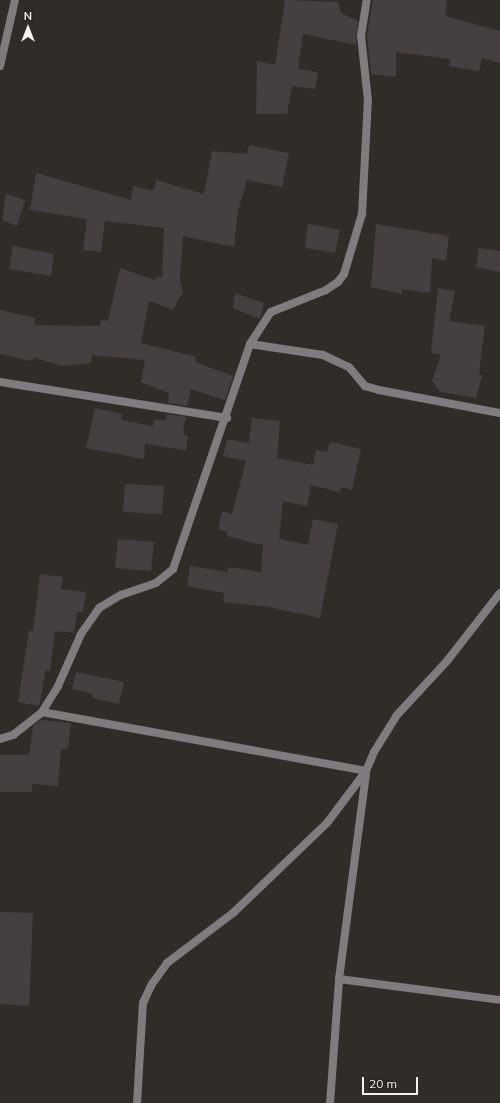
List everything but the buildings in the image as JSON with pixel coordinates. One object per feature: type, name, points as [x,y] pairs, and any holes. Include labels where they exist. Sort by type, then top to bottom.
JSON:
[{"type":"street","points":[[0,66],[15,0]]},
{"type":"street","points":[[0,740],[13,735],[42,712],[58,686],[81,634],[99,608],[121,595],[156,583],[173,569],[227,418],[250,344],[271,312],[326,290],[338,282],[344,274],[362,214],[368,101],[361,36],[367,0]]},
{"type":"street","points":[[250,344],[323,354],[349,367],[365,386],[379,390],[500,413]]},
{"type":"street","points":[[0,382],[227,418]]},
{"type":"street","points":[[137,1103],[143,1003],[152,984],[167,963],[233,913],[297,854],[346,800],[366,771],[374,752],[397,715],[447,661],[500,593]]},
{"type":"street","points":[[42,712],[366,771]]},
{"type":"street","points":[[330,1103],[339,979],[366,771]]},
{"type":"street","points":[[339,979],[500,1000]]}]
